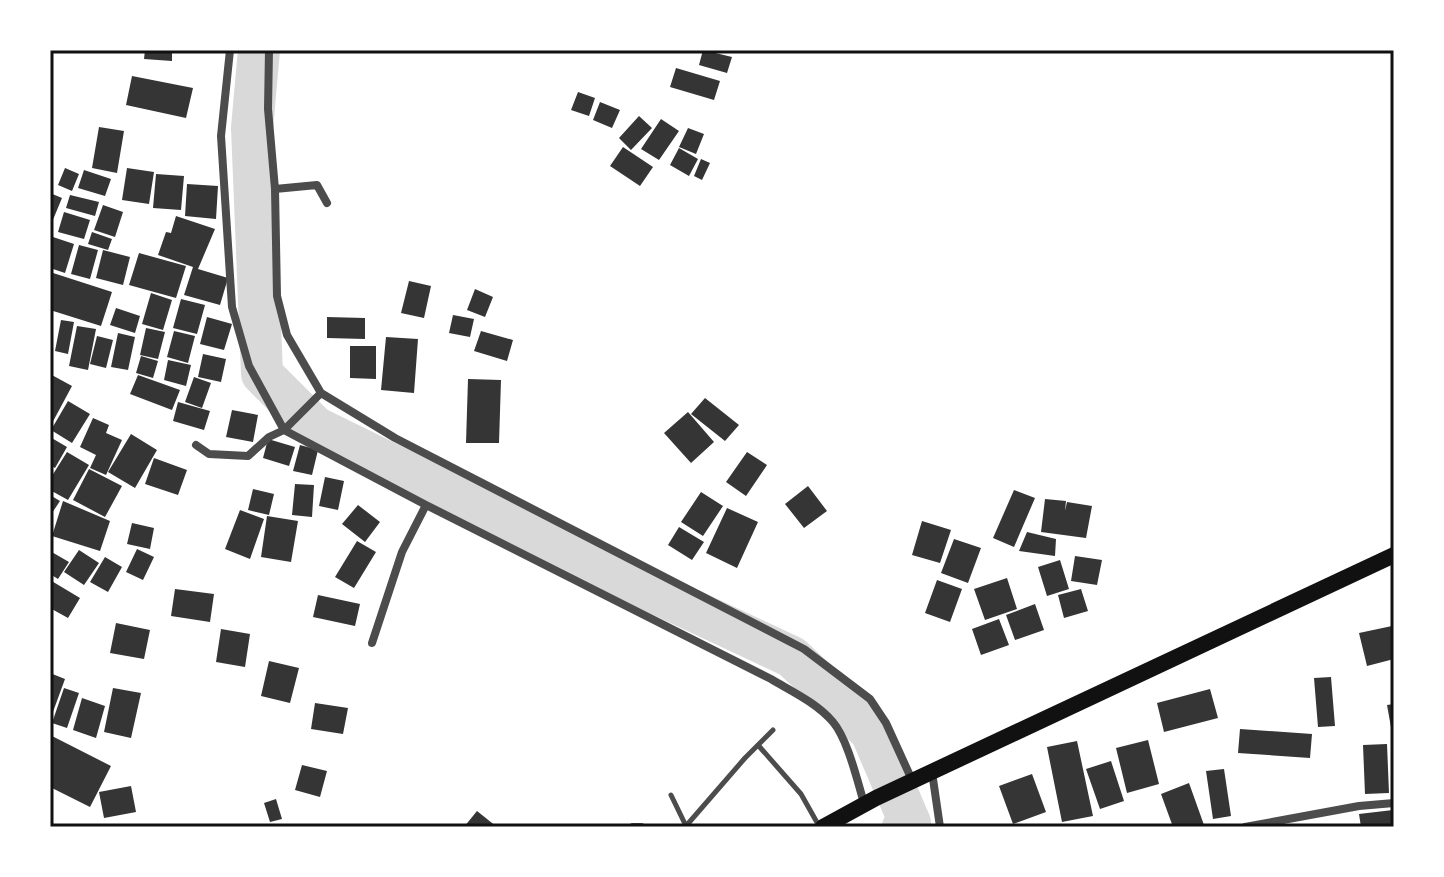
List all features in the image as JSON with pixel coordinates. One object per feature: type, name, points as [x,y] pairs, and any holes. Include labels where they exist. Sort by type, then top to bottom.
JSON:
[{"type":"main road","points":[[821,827],[870,801],[1394,555]]},
{"type":"street","points":[[230,50],[221,136],[232,307],[249,366],[284,430],[771,679],[815,706],[834,723],[870,801]]},
{"type":"street","points":[[269,50],[268,109],[275,189],[277,296],[287,335],[319,397],[804,649],[870,699],[886,723],[907,784]]},
{"type":"street","points":[[275,189],[317,185],[327,203]]},
{"type":"street","points":[[196,445],[209,454],[248,456],[269,437],[284,430],[319,397]]},
{"type":"street","points":[[372,643],[402,552],[426,505]]},
{"type":"street","points":[[932,772],[940,827]]},
{"type":"street","points":[[1245,827],[1359,806],[1394,803]]},
{"type":"street","points":[[633,827],[641,827]]},
{"type":"lane","points":[[671,795],[686,827],[773,730]]},
{"type":"lane","points":[[758,745],[801,794],[821,827]]},
{"type":"building","points":[[145,50],[172,50],[172,61],[144,59]]},
{"type":"building","points":[[703,50],[732,57],[727,73],[699,65]]},
{"type":"building","points":[[676,68],[720,81],[714,100],[670,87]]},
{"type":"building","points":[[132,76],[193,88],[186,118],[126,105]]},
{"type":"building","points":[[578,92],[595,98],[589,116],[571,110]]},
{"type":"building","points":[[600,102],[620,110],[612,128],[593,120]]},
{"type":"building","points":[[639,116],[652,128],[631,150],[619,138]]},
{"type":"building","points":[[661,119],[679,131],[659,160],[641,149]]},
{"type":"building","points":[[99,127],[124,131],[117,173],[92,168]]},
{"type":"building","points":[[688,128],[704,134],[696,154],[679,147]]},
{"type":"building","points":[[623,147],[653,167],[640,186],[610,166]]},
{"type":"building","points":[[679,148],[698,159],[689,176],[670,165]]},
{"type":"building","points":[[701,159],[710,163],[702,180],[694,176]]},
{"type":"building","points":[[65,168],[79,174],[72,191],[58,185]]},
{"type":"building","points":[[127,168],[154,172],[149,204],[122,200]]},
{"type":"building","points":[[84,170],[111,179],[105,196],[78,188]]},
{"type":"building","points":[[156,174],[184,176],[181,210],[153,208]]},
{"type":"building","points":[[187,184],[218,186],[216,219],[185,216]]},
{"type":"building","points":[[50,193],[62,198],[50,227]]},
{"type":"building","points":[[70,195],[99,202],[95,216],[66,208]]},
{"type":"building","points":[[103,205],[123,212],[115,237],[94,230]]},
{"type":"building","points":[[64,212],[90,220],[84,239],[58,232]]},
{"type":"building","points":[[176,216],[215,229],[198,269],[228,278],[220,305],[184,295],[193,267],[158,255],[166,232],[171,233]]},
{"type":"building","points":[[92,232],[112,239],[108,250],[88,244]]},
{"type":"building","points":[[50,236],[74,244],[65,273],[50,268]]},
{"type":"building","points":[[79,245],[98,250],[90,279],[71,274]]},
{"type":"building","points":[[103,250],[130,257],[123,285],[96,278]]},
{"type":"building","points":[[139,253],[186,266],[176,298],[129,285]]},
{"type":"building","points":[[50,272],[112,292],[101,326],[50,310]]},
{"type":"building","points":[[409,281],[431,286],[424,318],[401,313]]},
{"type":"building","points":[[475,289],[493,297],[485,317],[467,310]]},
{"type":"building","points":[[151,293],[172,300],[163,330],[142,324]]},
{"type":"building","points":[[181,299],[205,305],[197,334],[173,328]]},
{"type":"building","points":[[116,308],[140,316],[135,333],[110,325]]},
{"type":"building","points":[[453,315],[474,319],[470,337],[449,333]]},
{"type":"building","points":[[207,317],[232,324],[224,350],[200,344]]},
{"type":"building","points":[[327,317],[365,318],[365,339],[327,338]]},
{"type":"building","points":[[61,320],[74,322],[68,354],[55,351]]},
{"type":"building","points":[[77,326],[96,329],[88,370],[69,366]]},
{"type":"building","points":[[146,328],[165,332],[158,359],[140,355]]},
{"type":"building","points":[[174,331],[195,336],[188,363],[167,357]]},
{"type":"building","points":[[481,331],[513,340],[507,361],[474,351]]},
{"type":"building","points":[[118,333],[135,337],[128,370],[111,367]]},
{"type":"building","points":[[97,336],[113,340],[106,368],[90,364]]},
{"type":"building","points":[[386,337],[418,339],[414,393],[381,390]]},
{"type":"building","points":[[350,346],[376,346],[376,379],[350,378]]},
{"type":"building","points":[[203,354],[226,359],[221,382],[198,377]]},
{"type":"building","points":[[141,356],[158,361],[153,378],[136,373]]},
{"type":"building","points":[[168,360],[191,365],[186,386],[164,380]]},
{"type":"building","points":[[50,374],[72,386],[50,427]]},
{"type":"building","points":[[138,375],[180,390],[172,410],[130,394]]},
{"type":"building","points":[[194,377],[211,383],[202,408],[185,402]]},
{"type":"building","points":[[468,379],[501,380],[499,443],[466,443]]},
{"type":"building","points":[[705,398],[739,425],[725,441],[691,414]]},
{"type":"building","points":[[68,401],[90,414],[72,443],[51,430]]},
{"type":"building","points":[[178,402],[210,411],[204,430],[173,421]]},
{"type":"building","points":[[232,410],[258,415],[253,442],[226,437]]},
{"type":"building","points":[[688,412],[714,442],[691,463],[664,433]]},
{"type":"building","points":[[93,418],[109,425],[106,433],[122,440],[106,475],[90,468],[96,455],[80,447]]},
{"type":"building","points":[[131,434],[157,450],[135,488],[108,472]]},
{"type":"building","points":[[50,437],[67,447],[55,468],[50,465]]},
{"type":"building","points":[[268,439],[295,447],[289,466],[263,458]]},
{"type":"building","points":[[300,445],[318,450],[312,475],[293,471]]},
{"type":"building","points":[[67,452],[89,465],[68,500],[50,490],[50,479]]},
{"type":"building","points":[[747,452],[767,465],[746,496],[726,482]]},
{"type":"building","points":[[154,458],[187,470],[178,495],[145,484]]},
{"type":"building","points":[[89,469],[122,486],[105,517],[73,500]]},
{"type":"building","points":[[325,477],[344,481],[338,510],[319,506]]},
{"type":"building","points":[[295,484],[314,485],[312,517],[292,515]]},
{"type":"building","points":[[808,486],[827,511],[804,528],[785,504]]},
{"type":"building","points":[[253,489],[274,494],[269,515],[248,510]]},
{"type":"building","points":[[1014,490],[1035,498],[1014,547],[993,538]]},
{"type":"building","points":[[701,492],[723,506],[703,536],[681,522]]},
{"type":"building","points":[[50,495],[60,501],[50,516]]},
{"type":"building","points":[[1045,499],[1066,501],[1065,511],[1067,502],[1092,506],[1086,538],[1041,532]]},
{"type":"building","points":[[63,501],[110,521],[100,551],[52,536]]},
{"type":"building","points":[[358,505],[380,522],[365,542],[342,524]]},
{"type":"building","points":[[727,508],[758,522],[737,568],[706,553]]},
{"type":"building","points":[[240,510],[264,519],[250,559],[225,549]]},
{"type":"building","points":[[267,516],[298,521],[291,562],[261,557]]},
{"type":"building","points":[[922,521],[951,530],[940,563],[912,555]]},
{"type":"building","points":[[132,523],[154,528],[150,549],[127,544]]},
{"type":"building","points":[[679,527],[704,542],[692,560],[668,545]]},
{"type":"building","points":[[1027,532],[1056,539],[1055,556],[1019,551]]},
{"type":"building","points":[[954,539],[981,548],[968,583],[941,573]]},
{"type":"building","points":[[357,541],[376,552],[354,588],[335,577]]},
{"type":"building","points":[[137,549],[154,557],[143,580],[126,572]]},
{"type":"building","points":[[79,550],[99,563],[84,585],[64,572]]},
{"type":"building","points":[[50,551],[69,562],[58,579],[50,574]]},
{"type":"building","points":[[1075,556],[1102,560],[1097,585],[1071,581]]},
{"type":"building","points":[[105,557],[122,567],[108,592],[90,582]]},
{"type":"building","points":[[1060,560],[1069,589],[1047,596],[1038,567]]},
{"type":"building","points":[[1007,578],[1017,609],[985,620],[974,589]]},
{"type":"building","points":[[50,580],[80,598],[68,618],[50,608]]},
{"type":"building","points":[[937,580],[962,589],[950,622],[925,613]]},
{"type":"building","points":[[175,589],[214,594],[210,622],[171,616]]},
{"type":"building","points":[[1081,589],[1088,611],[1064,618],[1058,595]]},
{"type":"building","points":[[318,595],[360,604],[355,626],[313,617]]},
{"type":"building","points":[[1035,604],[1044,630],[1015,640],[1006,615]]},
{"type":"building","points":[[999,619],[1009,645],[981,655],[972,629]]},
{"type":"building","points":[[116,623],[150,630],[144,659],[110,653]]},
{"type":"building","points":[[1392,626],[1394,659],[1367,666],[1359,633]]},
{"type":"building","points":[[221,629],[250,634],[245,667],[216,662]]},
{"type":"building","points":[[269,661],[299,668],[290,703],[261,696]]},
{"type":"building","points":[[50,673],[65,679],[50,720]]},
{"type":"building","points":[[1331,677],[1335,726],[1318,727],[1314,678]]},
{"type":"building","points":[[64,688],[79,693],[67,728],[52,723]]},
{"type":"building","points":[[113,688],[141,693],[131,738],[104,732]]},
{"type":"building","points":[[1210,689],[1218,718],[1164,732],[1157,703]]},
{"type":"building","points":[[82,698],[105,706],[96,738],[73,730]]},
{"type":"building","points":[[315,703],[348,708],[343,734],[311,729]]},
{"type":"building","points":[[1394,704],[1394,733],[1392,733],[1387,705]]},
{"type":"building","points":[[1240,729],[1312,734],[1310,758],[1238,753]]},
{"type":"building","points":[[52,736],[111,766],[90,807],[50,787]]},
{"type":"building","points":[[1148,740],[1159,784],[1127,793],[1116,748]]},
{"type":"building","points":[[1077,741],[1093,816],[1062,822],[1047,747]]},
{"type":"building","points":[[1387,744],[1389,793],[1365,794],[1363,745]]},
{"type":"building","points":[[1111,761],[1124,801],[1100,809],[1086,769]]},
{"type":"building","points":[[302,765],[327,771],[320,797],[295,790]]},
{"type":"building","points":[[1224,769],[1231,816],[1213,819],[1206,771]]},
{"type":"building","points":[[1032,774],[1046,812],[1013,824],[999,786]]},
{"type":"building","points":[[1189,783],[1204,825],[1173,827],[1161,794]]},
{"type":"building","points":[[131,786],[136,812],[104,818],[99,792]]},
{"type":"building","points":[[276,799],[282,819],[270,822],[264,803]]},
{"type":"building","points":[[1393,810],[1394,827],[1361,827],[1359,814]]},
{"type":"building","points":[[477,811],[497,827],[464,827]]},
{"type":"waterway","points":[[259,50],[252,128],[262,374],[315,427],[792,657],[871,732],[910,823],[903,827]]}]
